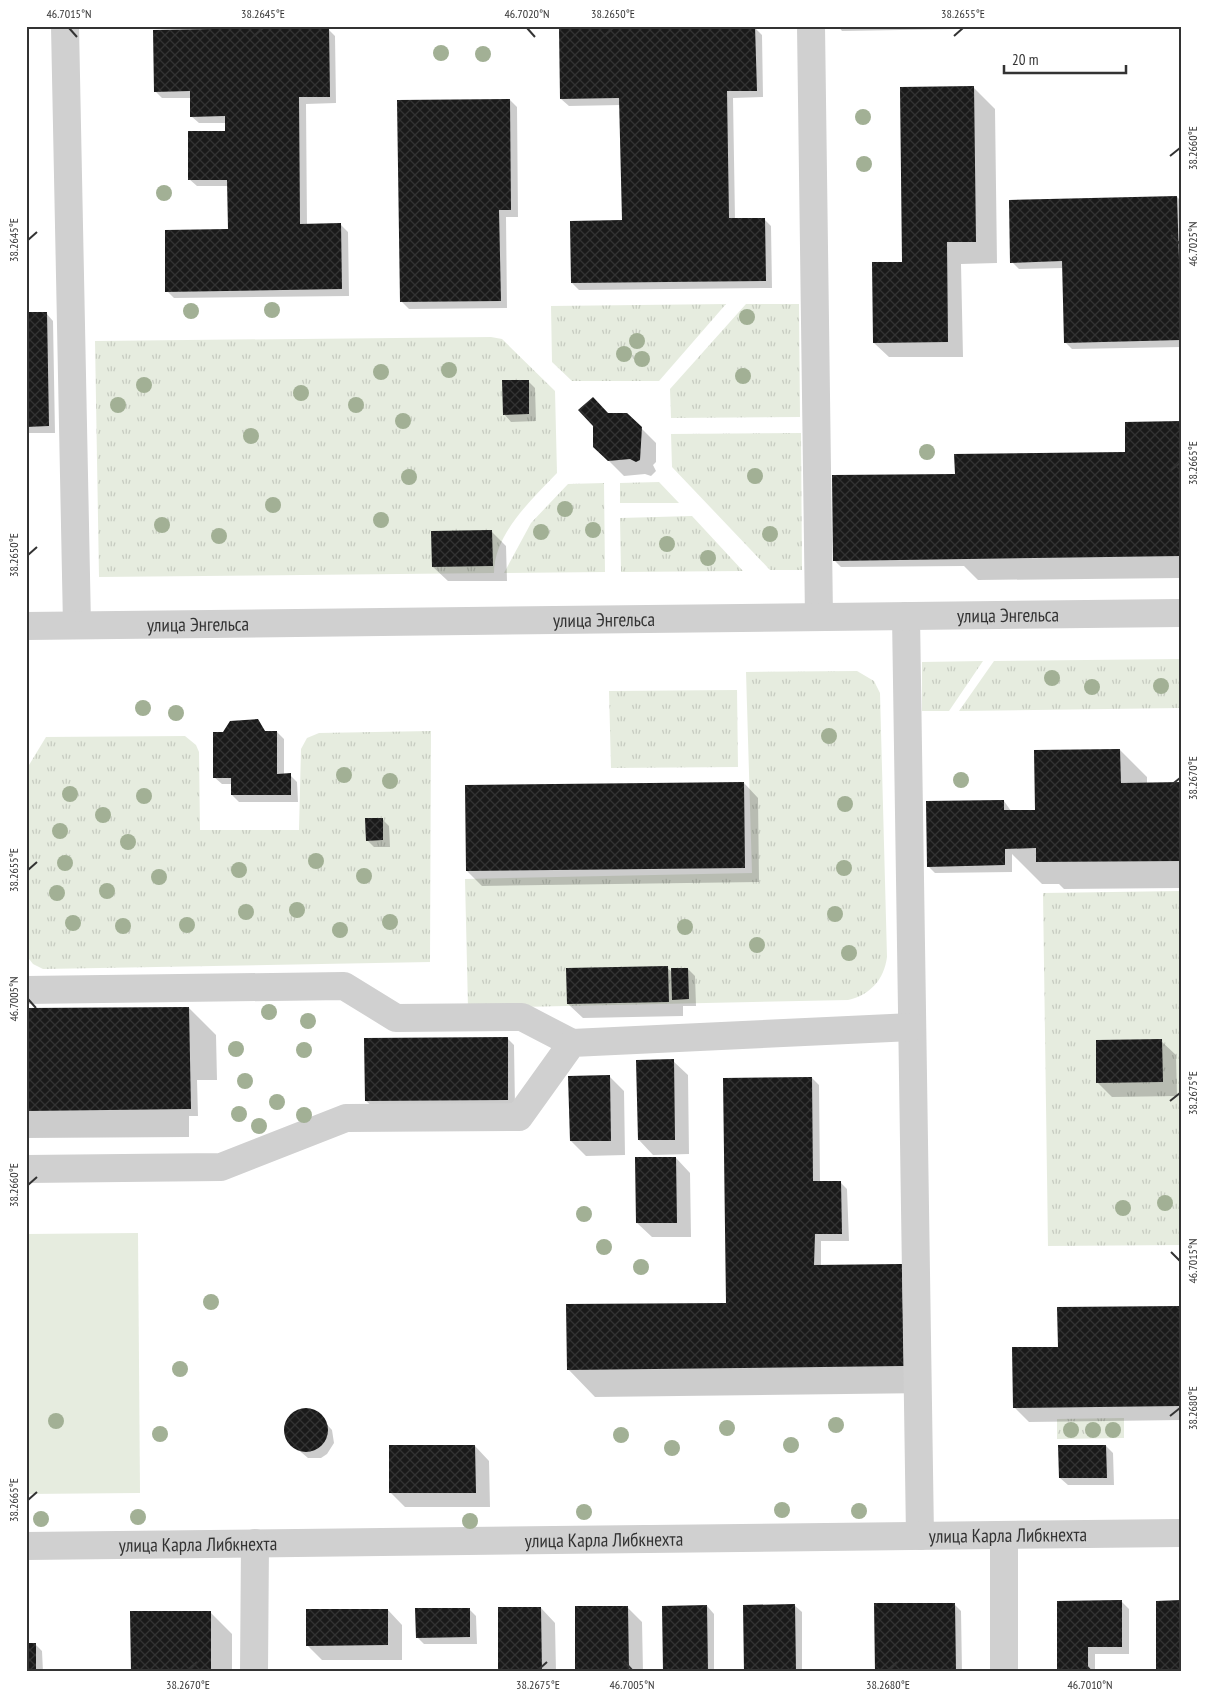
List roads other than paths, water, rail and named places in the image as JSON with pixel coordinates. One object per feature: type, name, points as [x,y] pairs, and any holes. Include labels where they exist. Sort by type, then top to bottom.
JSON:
[{"type":"street","points":[[65,26],[77,625]]},
{"type":"street","points":[[811,26],[819,617]]},
{"type":"street","name":"улица Энгельса","points":[[26,626],[1181,613]]},
{"type":"street","points":[[906,616],[920,1536]]},
{"type":"street","points":[[26,990],[344,986],[396,1018],[522,1017],[572,1044],[912,1027]]},
{"type":"street","points":[[26,1169],[221,1167],[346,1118],[519,1117],[572,1044]]},
{"type":"street","name":"улица Карла Либкнехта","points":[[26,1546],[1181,1533]]},
{"type":"street","points":[[1004,1535],[1004,1672]]},
{"type":"street","points":[[254,1672],[255,1543]]}]
